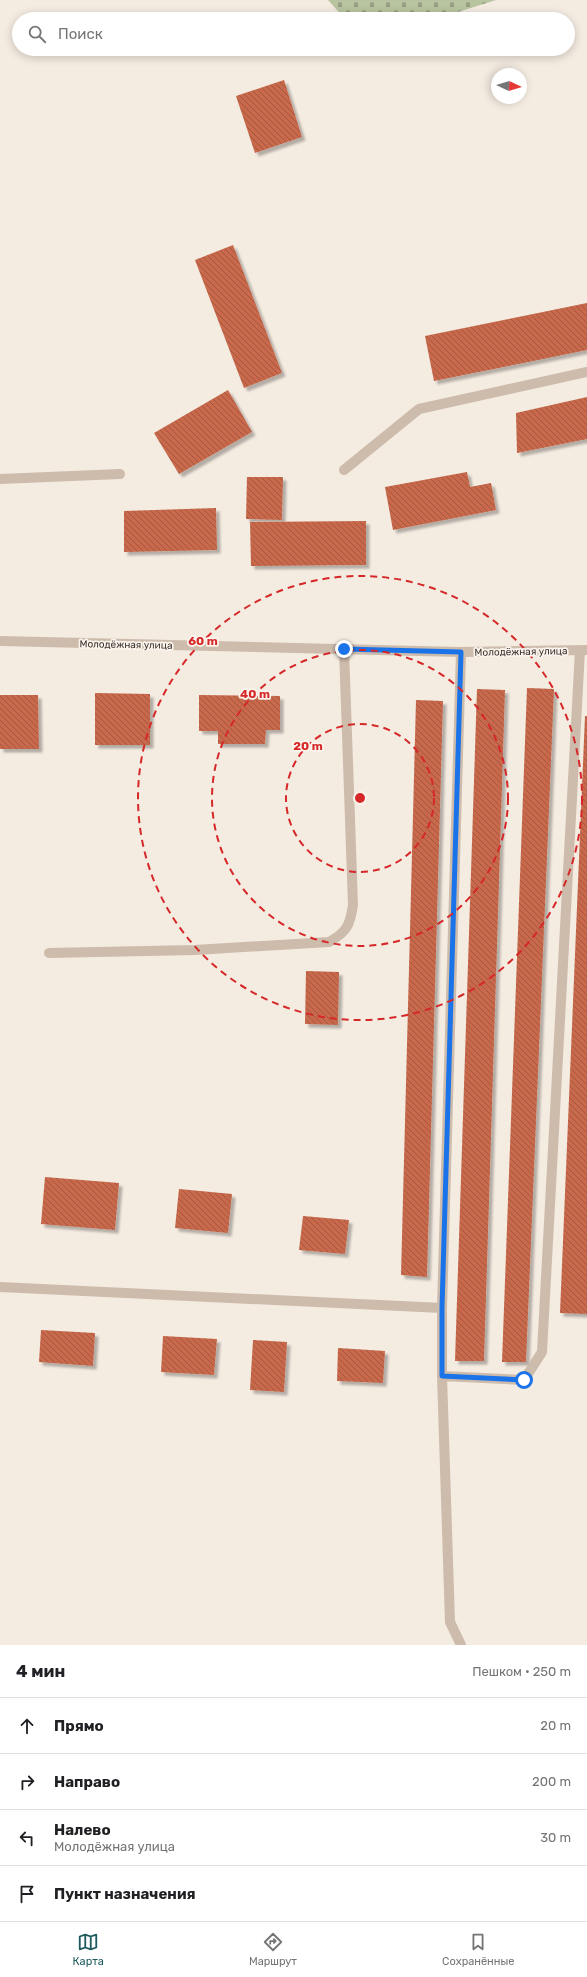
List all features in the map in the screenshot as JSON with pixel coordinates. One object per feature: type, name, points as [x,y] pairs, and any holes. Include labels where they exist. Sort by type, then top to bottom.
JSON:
[{"type":"street","points":[[344,470],[419,409],[587,372]]},
{"type":"street","points":[[0,479],[120,474]]},
{"type":"street","name":"Молодёжная улица","points":[[0,641],[461,652],[583,650]]},
{"type":"street","points":[[49,953],[195,950],[329,942],[342,935],[351,921],[353,905],[344,649]]},
{"type":"street","points":[[442,1376],[524,1380],[542,1352],[583,650]]},
{"type":"street","points":[[461,652],[442,1308],[442,1376],[450,1622],[461,1645]]},
{"type":"street","points":[[0,1287],[442,1308]]},
{"type":"green space","points":[[328,0],[496,0],[458,12],[339,12]]},
{"type":"building","points":[[284,80],[302,137],[255,153],[236,96]]},
{"type":"building","points":[[233,245],[282,373],[244,388],[195,260]]},
{"type":"building","points":[[587,303],[587,350],[434,381],[425,336]]},
{"type":"building","points":[[228,390],[252,432],[179,474],[154,433]]},
{"type":"building","points":[[587,397],[587,439],[517,453],[516,413]]},
{"type":"building","points":[[467,472],[470,487],[491,483],[496,510],[393,530],[385,487]]},
{"type":"building","points":[[247,477],[283,477],[282,520],[246,519]]},
{"type":"building","points":[[216,508],[217,550],[124,552],[124,511]]},
{"type":"building","points":[[366,521],[366,565],[251,566],[250,522]]},
{"type":"building","points":[[527,688],[554,689],[526,1362],[502,1362]]},
{"type":"building","points":[[477,689],[505,690],[484,1361],[455,1361]]},
{"type":"building","points":[[95,693],[150,694],[150,745],[95,745]]},
{"type":"building","points":[[0,695],[38,695],[39,749],[0,749]]},
{"type":"building","points":[[199,695],[280,696],[280,730],[266,730],[265,744],[218,744],[218,731],[199,731]]},
{"type":"building","points":[[416,700],[443,701],[427,1277],[401,1275]]},
{"type":"building","points":[[585,716],[587,716],[587,1314],[560,1313]]},
{"type":"building","points":[[306,971],[339,972],[338,1025],[305,1024]]},
{"type":"building","points":[[45,1177],[119,1183],[115,1230],[41,1224]]},
{"type":"building","points":[[179,1189],[232,1194],[228,1233],[175,1228]]},
{"type":"building","points":[[303,1216],[349,1220],[345,1254],[299,1250]]},
{"type":"building","points":[[41,1330],[95,1333],[93,1366],[39,1362]]},
{"type":"building","points":[[163,1336],[217,1339],[214,1375],[161,1372]]},
{"type":"building","points":[[253,1340],[287,1342],[284,1392],[250,1390]]},
{"type":"building","points":[[338,1348],[385,1351],[383,1383],[337,1381]]},
{"type":"route","points":[[344,649],[461,652],[442,1308],[442,1376],[524,1380]]}]
